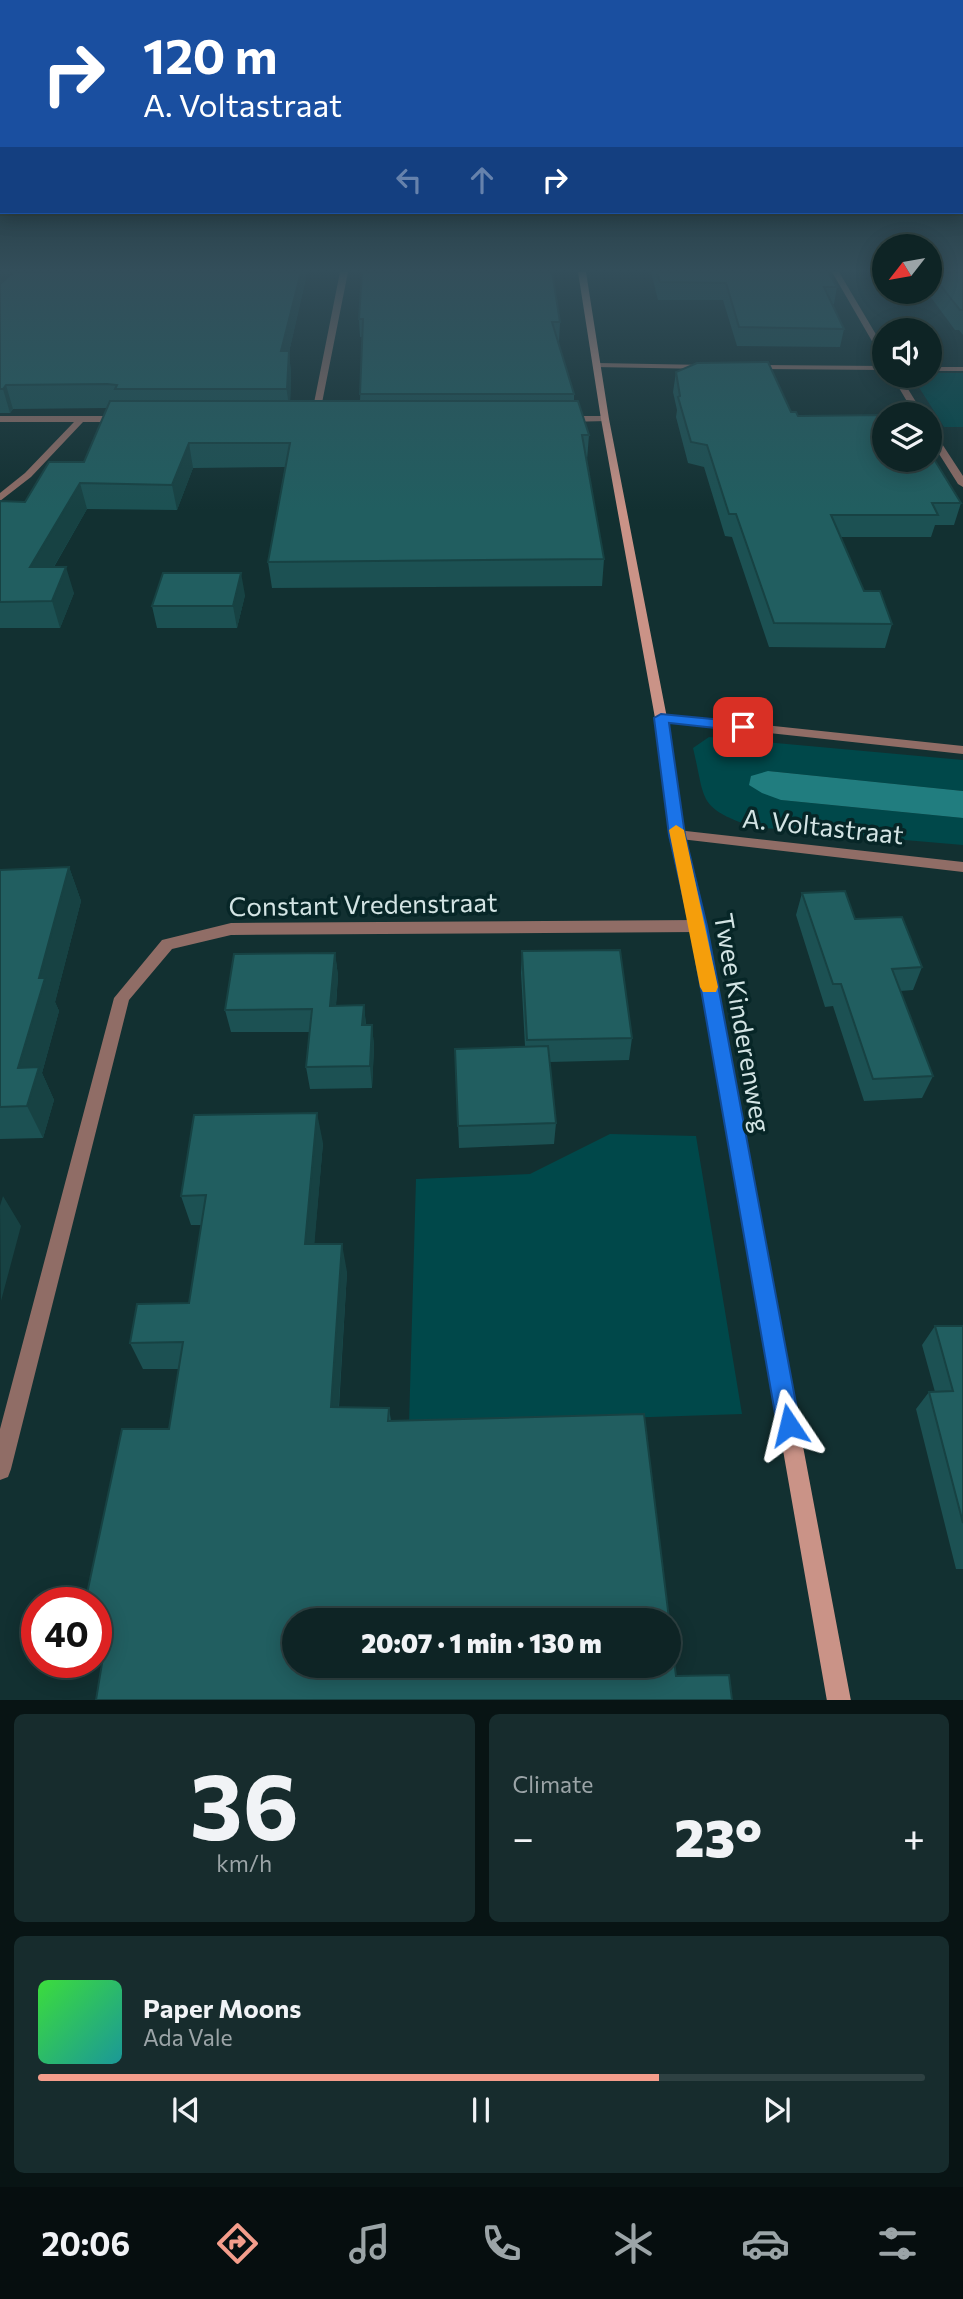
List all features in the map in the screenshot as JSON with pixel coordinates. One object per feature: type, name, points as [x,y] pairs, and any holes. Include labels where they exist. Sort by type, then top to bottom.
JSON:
[{"type":"street","points":[[315,418],[328,351]]},
{"type":"street","name":"Twee Kinderenweg","points":[[595,351],[661,718],[677,835],[698,926],[839,1700]]},
{"type":"street","points":[[597,365],[720,367]]},
{"type":"street","points":[[747,367],[872,368]]},
{"type":"street","points":[[942,369],[963,369]]},
{"type":"street","points":[[301,418],[328,418]]},
{"type":"street","points":[[0,419],[136,419]]},
{"type":"street","points":[[0,498],[27,475],[81,419]]},
{"type":"street","points":[[550,419],[605,419]]},
{"type":"street","points":[[942,450],[963,484]]},
{"type":"street","points":[[661,718],[963,750]]},
{"type":"street","name":"A. Voltastraat","points":[[677,835],[963,867]]},
{"type":"street","name":"Constant Vredenstraat","points":[[0,1469],[122,998],[167,944],[231,929],[698,926]]},
{"type":"shaded area","points":[[942,373],[963,373],[963,427],[944,427],[942,402],[928,402],[919,388],[942,388]]},
{"type":"shaded area","points":[[709,737],[963,760],[963,791],[768,771],[781,800],[963,818],[963,845],[753,827],[735,820],[713,807],[703,791],[693,748]]},
{"type":"shaded area","points":[[768,771],[963,791],[963,818],[781,800],[749,785],[751,776]]},
{"type":"shaded area","points":[[610,1134],[696,1136],[742,1414],[409,1425],[416,1179],[530,1174]]},
{"type":"building","points":[[0,351],[289,351],[287,389],[115,389],[117,385],[107,384],[6,385],[0,389]]},
{"type":"building","points":[[362,351],[561,351],[574,394],[360,394]]},
{"type":"building","points":[[768,362],[791,412],[796,412],[798,416],[872,415],[872,472],[942,472],[961,503],[932,503],[938,515],[831,515],[864,591],[880,591],[892,624],[774,623],[736,514],[729,514],[707,445],[691,442],[678,397],[676,372],[697,363]]},
{"type":"building","points":[[110,401],[578,401],[589,435],[582,435],[604,559],[268,562],[290,443],[189,443],[172,485],[80,483],[30,567],[66,567],[52,601],[0,602],[0,501],[25,502],[49,462],[84,462]]},
{"type":"building","points":[[163,573],[241,573],[233,606],[152,606]]},
{"type":"building","points":[[69,867],[39,978],[45,978],[18,1068],[39,1067],[27,1106],[0,1107],[0,870]]},
{"type":"building","points":[[845,891],[855,919],[902,917],[922,967],[892,969],[933,1076],[873,1079],[841,984],[833,984],[802,893]]},
{"type":"building","points":[[620,950],[632,1038],[527,1040],[522,951]]},
{"type":"building","points":[[335,953],[330,1006],[364,1005],[362,1025],[372,1025],[370,1066],[306,1067],[312,1009],[225,1010],[234,954]]},
{"type":"building","points":[[548,1046],[556,1123],[458,1126],[455,1049]]},
{"type":"building","points":[[317,1113],[305,1244],[342,1244],[331,1407],[389,1408],[388,1421],[644,1414],[668,1608],[282,1608],[282,1678],[681,1678],[729,1675],[732,1700],[96,1700],[100,1678],[112,1678],[112,1587],[88,1587],[122,1429],[169,1429],[183,1342],[130,1343],[137,1304],[189,1303],[206,1195],[181,1196],[194,1115]]},
{"type":"building","points":[[935,1326],[963,1326],[963,1523],[929,1392],[953,1391]]},
{"type":"slow traffic","points":[[676,830],[709,987]]},
{"type":"route","points":[[743,727],[661,718],[677,835],[698,926],[789,1425]]}]
